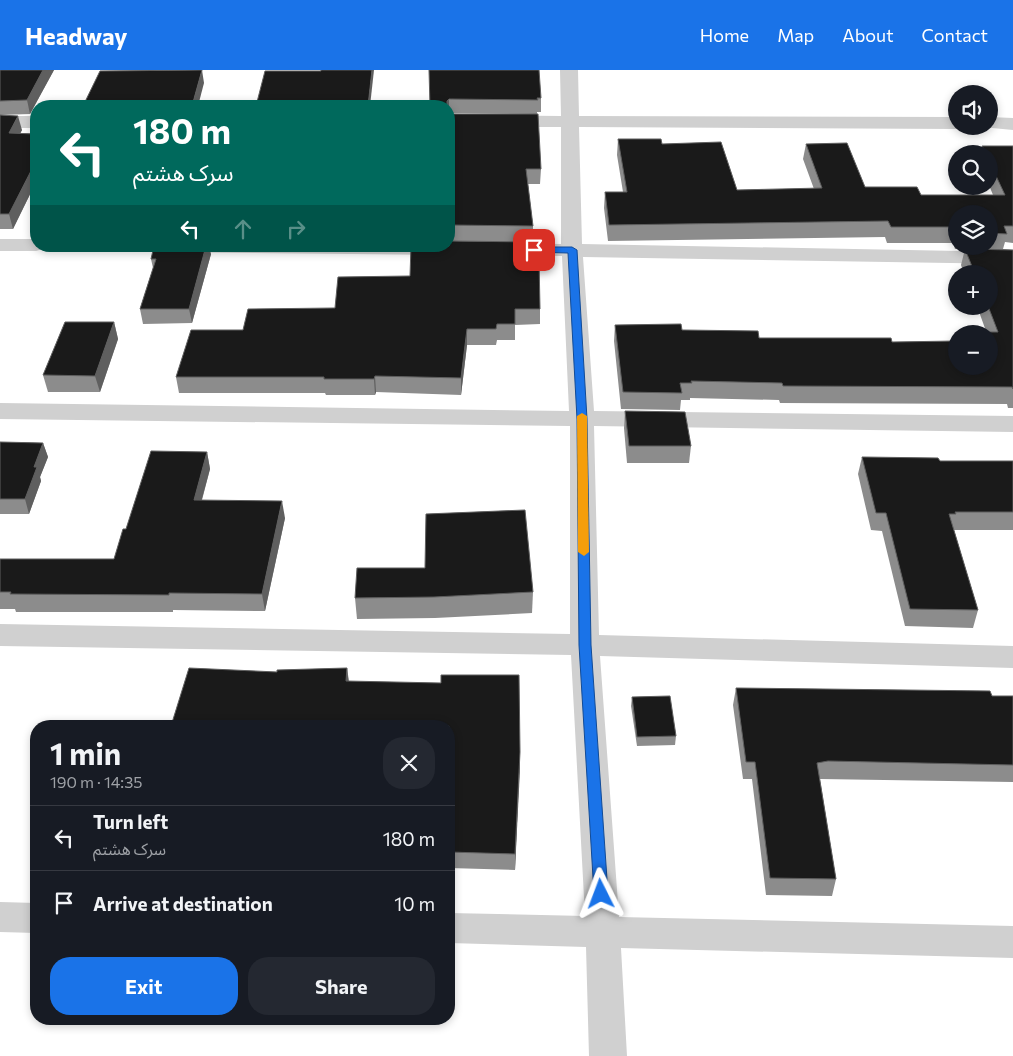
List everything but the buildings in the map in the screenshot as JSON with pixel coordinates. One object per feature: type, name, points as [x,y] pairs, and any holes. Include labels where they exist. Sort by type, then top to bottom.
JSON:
[{"type":"street","points":[[569,70],[572,250],[582,419],[585,645],[603,933],[608,1056]]},
{"type":"street","points":[[455,121],[948,123]]},
{"type":"street","points":[[0,122],[30,122]]},
{"type":"street","points":[[998,123],[1013,124]]},
{"type":"street","points":[[0,245],[30,245]]},
{"type":"street","points":[[455,249],[1013,258]]},
{"type":"street","points":[[0,411],[1013,424]]},
{"type":"street","points":[[0,635],[585,645],[1013,657]]},
{"type":"street","points":[[0,917],[30,918]]},
{"type":"street","points":[[455,928],[1013,942]]},
{"type":"slow traffic","points":[[582,416],[584,552]]},
{"type":"route","points":[[534,250],[572,250],[582,419],[585,645],[601,894]]}]
